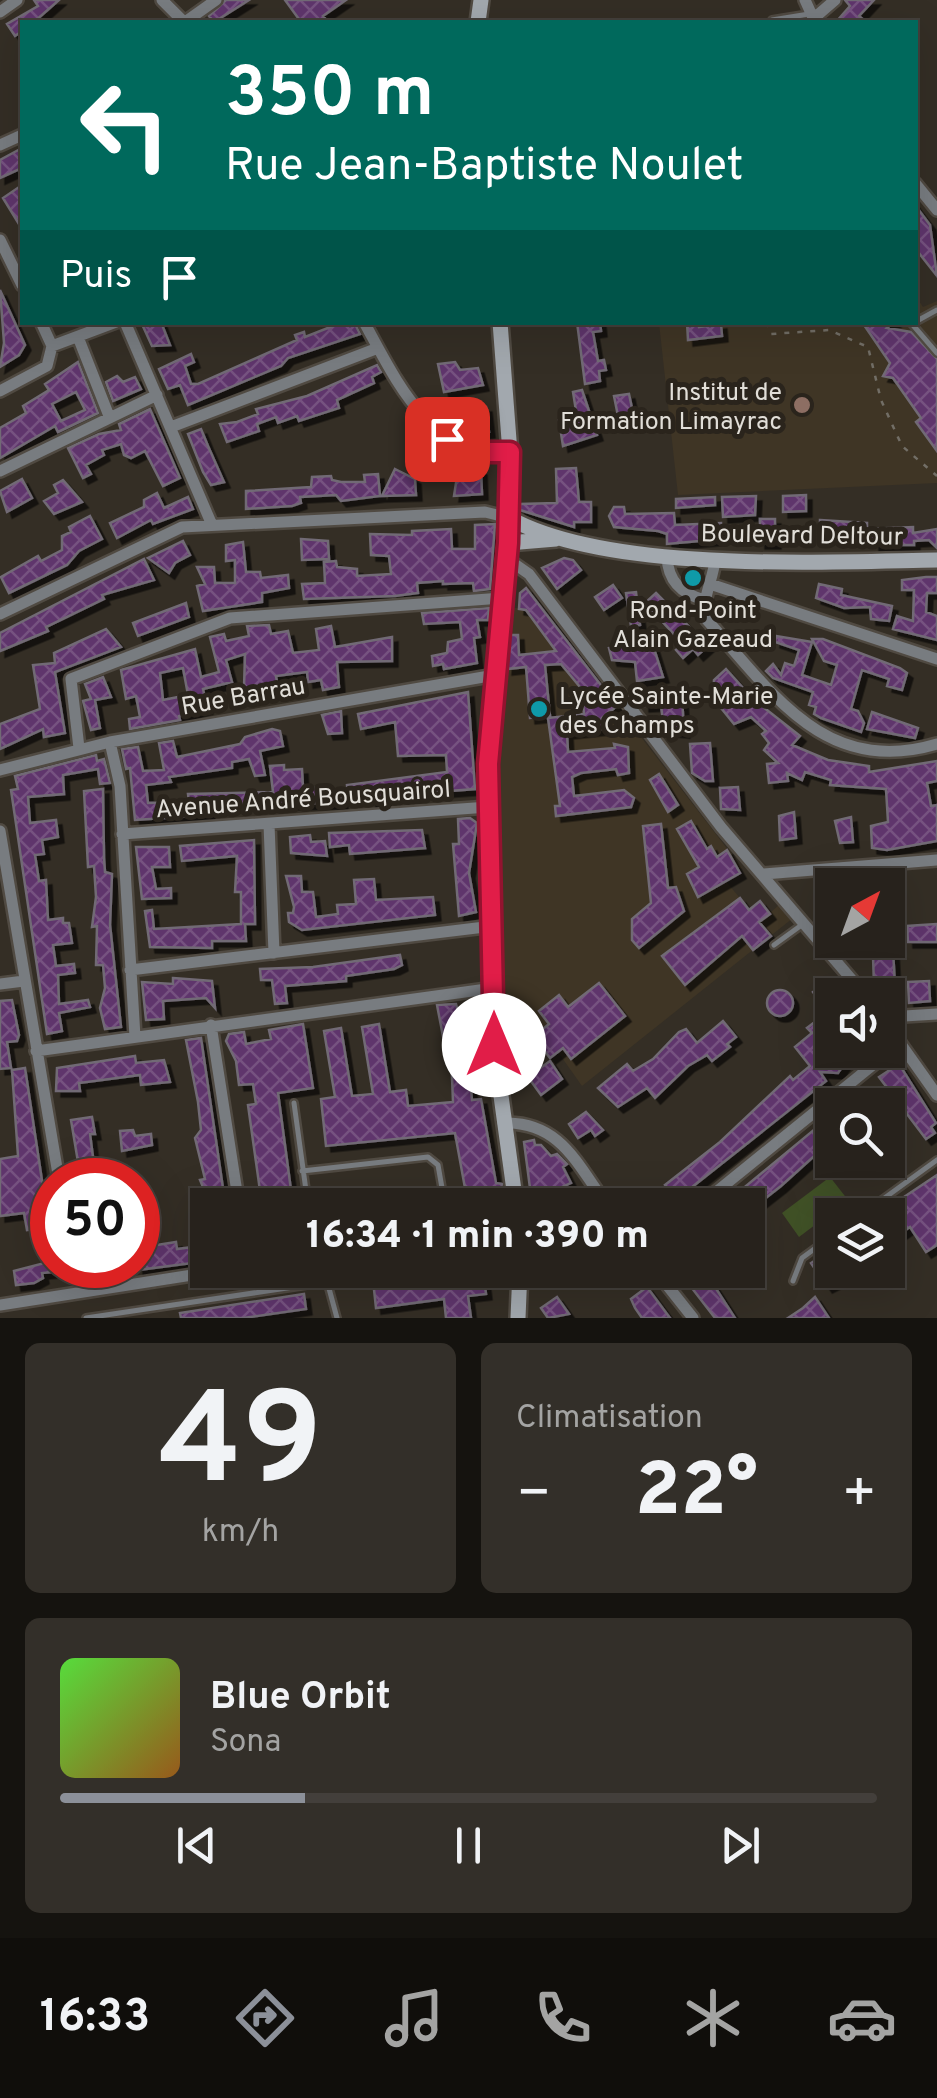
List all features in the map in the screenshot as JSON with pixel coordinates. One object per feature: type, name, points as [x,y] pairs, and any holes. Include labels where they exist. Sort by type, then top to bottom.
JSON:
[{"type":"main road","points":[[500,325],[510,452],[509,518],[488,807],[494,1045],[513,1188]]},
{"type":"main road","name":"Boulevard Deltour","points":[[509,518],[560,538],[667,556],[937,560]]},
{"type":"main road","name":"Boulevard Deltour","points":[[507,551],[560,538]]},
{"type":"main road","points":[[518,1318],[519,1288]]},
{"type":"street","points":[[0,12],[17,0]]},
{"type":"street","points":[[162,0],[182,20]]},
{"type":"street","points":[[187,20],[216,0]]},
{"type":"street","points":[[805,0],[813,18],[835,0]]},
{"type":"street","points":[[932,192],[937,210]]},
{"type":"street","points":[[0,240],[20,280]]},
{"type":"street","points":[[0,392],[47,366],[52,346],[42,325]]},
{"type":"street","points":[[52,346],[108,325]]},
{"type":"street","points":[[126,325],[212,525]]},
{"type":"street","points":[[366,325],[412,400],[447,439],[483,452],[510,452]]},
{"type":"street","points":[[78,337],[110,416]]},
{"type":"street","points":[[171,427],[378,348]]},
{"type":"street","points":[[0,472],[156,395]]},
{"type":"street","points":[[0,614],[174,529],[485,512],[509,518]]},
{"type":"street","points":[[507,551],[529,574],[721,827],[851,978]]},
{"type":"street","name":"Boulevard Deltour","points":[[667,556],[670,578],[688,594],[705,600]]},
{"type":"street","points":[[716,559],[705,600],[707,620],[770,691],[817,732],[839,744],[878,754],[937,744]]},
{"type":"street","points":[[712,585],[937,659]]},
{"type":"street","points":[[80,748],[72,680],[217,621],[502,598]]},
{"type":"street","name":"Rue Barrau","points":[[0,770],[110,742],[495,675]]},
{"type":"street","points":[[110,742],[120,786],[135,1037]]},
{"type":"street","name":"Avenue André Bousquairol","points":[[122,834],[488,807]]},
{"type":"street","points":[[269,824],[274,954]]},
{"type":"street","points":[[0,831],[55,1158]]},
{"type":"street","points":[[764,874],[937,860]]},
{"type":"street","points":[[130,970],[493,926]]},
{"type":"street","points":[[0,984],[24,981]]},
{"type":"street","points":[[36,1051],[494,988]]},
{"type":"street","points":[[905,1015],[937,1014]]},
{"type":"street","points":[[211,1025],[236,1188]]},
{"type":"street","points":[[905,1050],[937,1094]]},
{"type":"street","points":[[721,1188],[869,1068]]},
{"type":"street","points":[[503,1124],[530,1123],[557,1139],[594,1188]]},
{"type":"street","points":[[0,1305],[190,1275]]},
{"type":"street","points":[[670,1288],[693,1318]]},
{"type":"lane","points":[[772,20],[813,18]]},
{"type":"lane","points":[[916,325],[937,353]]},
{"type":"lane","points":[[774,945],[805,922]]},
{"type":"lane","points":[[294,1103],[305,1188]]},
{"type":"lane","points":[[302,1171],[428,1157],[438,1164],[442,1188]]},
{"type":"lane","points":[[884,1198],[937,1160]]},
{"type":"lane","points":[[794,1281],[802,1258],[815,1248]]},
{"type":"lane","points":[[86,1318],[287,1288]]},
{"type":"lane","points":[[329,1288],[338,1318]]},
{"type":"path","points":[[768,325],[771,334],[829,330],[868,347],[881,400],[902,446],[937,476]]},
{"type":"shaded area","name":"Institut de Formation Limayrac","points":[[918,300],[923,307],[937,301],[937,483],[678,495],[659,325],[918,325]]},
{"type":"shaded area","points":[[526,588],[742,868],[724,879],[749,909],[760,901],[770,913],[781,903],[793,918],[582,1086],[524,1004],[504,1001],[498,765],[511,608],[518,608],[520,593]]},
{"type":"green space","points":[[829,1178],[846,1198],[815,1198],[815,1225],[799,1237],[782,1213]]},
{"type":"building","points":[[34,0],[59,0],[36,20],[20,20],[20,32],[15,36],[7,24],[38,6]]},
{"type":"building","points":[[226,0],[249,0],[217,20],[209,16]]},
{"type":"building","points":[[285,0],[346,0],[323,16],[326,20],[300,20]]},
{"type":"building","points":[[845,0],[874,0],[859,16],[864,20],[838,20],[850,6]]},
{"type":"building","points":[[20,149],[20,169],[0,178],[0,160]]},
{"type":"building","points":[[20,186],[20,226],[3,198]]},
{"type":"building","points":[[918,209],[930,225],[937,276],[918,252]]},
{"type":"building","points":[[0,290],[25,345],[19,355],[0,367],[4,343]]},
{"type":"building","points":[[142,325],[162,325],[170,345],[152,346]]},
{"type":"building","points":[[335,325],[356,325],[360,334],[288,358],[281,366],[188,405],[180,385],[168,389],[159,369],[191,354],[194,362],[185,366],[191,384],[198,384],[297,340],[295,335],[304,332],[305,337]]},
{"type":"building","points":[[577,325],[600,325],[601,331],[593,332],[598,361],[604,360],[606,370],[599,371],[600,381],[585,384]]},
{"type":"building","points":[[687,325],[721,325],[722,336],[688,340]]},
{"type":"building","points":[[864,325],[890,325],[887,328],[911,332],[937,359],[937,451],[916,422],[921,418],[893,378],[883,376],[890,363]]},
{"type":"building","points":[[78,362],[98,413],[58,432],[55,426],[0,458],[0,428],[26,413],[23,406],[49,390],[45,384]],"holes":[[[76,392],[85,410],[61,421],[52,404]]]},
{"type":"building","points":[[455,362],[460,370],[478,368],[483,385],[444,392],[438,364]]},
{"type":"building","points":[[377,365],[381,372],[372,377],[374,383],[337,400],[339,408],[299,421],[297,416],[278,423],[276,417],[257,424],[259,431],[227,442],[220,424],[237,422],[258,414],[256,409],[307,396]]},
{"type":"building","points":[[117,376],[123,382],[135,377],[141,389],[113,401],[106,382]]},
{"type":"building","points":[[582,390],[597,435],[563,446],[559,420],[577,417],[573,392]]},
{"type":"building","points":[[629,394],[633,413],[618,416],[614,396]]},
{"type":"building","points":[[486,407],[489,432],[471,434],[468,408]]},
{"type":"building","points":[[150,409],[180,478],[163,486],[145,451],[131,458],[124,455],[121,444],[102,450],[104,455],[86,465],[91,474],[83,478],[68,448],[99,434],[121,430],[119,424]]},
{"type":"building","points":[[201,429],[224,482],[211,485],[203,472],[188,434]]},
{"type":"building","points":[[428,435],[439,452],[421,463],[410,446]]},
{"type":"building","points":[[576,468],[579,502],[591,502],[591,522],[574,522],[574,527],[520,510],[520,504],[557,503],[556,469]]},
{"type":"building","points":[[395,469],[415,479],[416,495],[382,496]]},
{"type":"building","points":[[458,470],[481,470],[482,494],[454,496]]},
{"type":"building","points":[[378,474],[380,496],[341,501],[336,495],[300,497],[301,503],[292,506],[246,509],[246,491],[311,487],[312,477],[365,482],[364,475]]},
{"type":"building","points":[[22,479],[32,498],[7,512],[0,491]]},
{"type":"building","points":[[63,480],[82,502],[54,514],[44,501],[58,493],[54,485]]},
{"type":"building","points":[[157,493],[164,508],[188,497],[193,509],[153,524],[151,520],[117,538],[110,523],[144,507],[144,500]]},
{"type":"building","points":[[806,495],[806,511],[783,512],[783,496]]},
{"type":"building","points":[[756,496],[755,515],[723,517],[722,497]]},
{"type":"building","points":[[715,497],[715,505],[676,508],[676,499]]},
{"type":"building","points":[[614,507],[624,507],[625,514],[674,513],[675,525],[721,523],[721,539],[667,544],[667,534],[658,531],[614,527],[609,516]]},
{"type":"building","points":[[90,516],[102,539],[79,551],[67,565],[9,593],[1,577],[38,556],[41,561],[62,550],[62,536],[71,532],[69,527]]},
{"type":"building","points":[[760,519],[775,519],[775,543],[760,543]]},
{"type":"building","points":[[820,520],[867,523],[867,529],[913,527],[913,533],[937,529],[937,548],[929,540],[914,541],[914,545],[874,545],[874,540],[820,537]]},
{"type":"building","points":[[495,524],[490,589],[474,591],[473,583],[443,581],[417,583],[418,593],[395,596],[304,599],[302,584],[325,583],[324,562],[336,561],[337,567],[357,569],[357,576],[391,574],[389,556],[371,555],[370,534],[412,535],[412,531],[451,529],[452,549],[475,549],[475,525]]},
{"type":"building","points":[[301,539],[328,541],[329,559],[302,560]]},
{"type":"building","points":[[183,541],[190,555],[175,563],[169,573],[148,558]]},
{"type":"building","points":[[243,542],[246,572],[260,572],[261,578],[288,575],[289,588],[262,593],[262,602],[203,611],[197,586],[205,584],[197,567],[214,567],[215,583],[235,583],[235,560],[226,561],[226,545]]},
{"type":"building","points":[[564,558],[573,560],[581,570],[557,589],[542,568]]},
{"type":"building","points":[[144,559],[154,580],[102,595],[104,599],[46,627],[48,631],[0,651],[0,633]]},
{"type":"building","points":[[937,577],[937,593],[927,593],[926,612],[937,616],[937,640],[893,629],[897,616],[913,621],[914,590],[902,590],[902,580]]},
{"type":"building","points":[[819,584],[842,589],[841,595],[892,606],[889,621],[871,619],[870,607],[844,608],[816,598]]},
{"type":"building","points":[[613,585],[622,598],[604,610],[595,597]]},
{"type":"building","name":"Lycée Sainte-Marie des Champs","points":[[526,588],[617,706],[602,718],[604,729],[567,733],[568,752],[615,748],[614,744],[628,747],[629,773],[618,775],[616,769],[581,773],[572,777],[574,796],[624,790],[634,798],[631,807],[556,816],[555,806],[560,806],[548,718],[584,714],[583,703],[589,698],[561,664],[545,665],[550,716],[530,718],[526,667],[507,669],[510,635],[518,635],[519,655],[556,651],[526,610],[519,609],[520,593]]},
{"type":"building","points":[[636,592],[640,625],[631,626],[626,593]]},
{"type":"building","points":[[656,593],[708,646],[698,655],[693,649],[683,658],[676,650],[683,644],[645,603]]},
{"type":"building","points":[[186,603],[189,617],[138,636],[133,623]]},
{"type":"building","points":[[489,608],[488,620],[477,620],[477,663],[444,669],[443,664],[433,666],[432,656],[447,653],[448,642],[462,639],[460,622],[424,624],[422,613]]},
{"type":"building","points":[[269,625],[271,634],[288,631],[293,653],[319,650],[316,629],[331,626],[335,647],[392,637],[392,661],[337,662],[339,687],[323,690],[321,680],[308,682],[307,672],[276,676],[277,682],[244,688],[245,654],[226,660],[232,682],[203,689],[207,708],[179,716],[180,720],[130,729],[129,719],[140,717],[136,696],[126,699],[121,670],[195,649],[201,677],[219,672],[210,637],[224,634],[226,641],[249,636],[247,626]],"holes":[[[183,668],[188,695],[163,700],[160,673]]]},
{"type":"building","points":[[106,629],[121,647],[55,672],[65,733],[44,737],[43,729],[0,749],[0,724],[40,709],[33,665],[55,663],[54,653]]},
{"type":"building","points":[[776,636],[812,642],[802,675],[831,685],[837,665],[824,661],[812,639],[823,639],[900,668],[907,673],[902,690],[887,686],[889,679],[862,670],[851,709],[858,711],[864,723],[861,732],[821,718],[814,714],[816,707],[809,705],[813,692],[773,678],[766,671],[773,664],[781,675],[785,663],[794,666],[799,650],[775,642]]},
{"type":"building","points":[[652,642],[663,677],[637,681],[635,662],[612,660],[609,648]]},
{"type":"building","points":[[726,669],[753,699],[800,736],[792,745],[828,760],[869,766],[869,772],[937,761],[937,781],[927,783],[931,806],[937,805],[937,841],[887,850],[872,848],[871,826],[888,822],[886,789],[830,785],[831,780],[805,772],[802,780],[787,773],[788,781],[769,783],[767,764],[778,763],[764,750],[769,743],[762,734],[766,731],[751,717],[734,724],[713,698],[714,680]]},
{"type":"building","points":[[103,677],[111,697],[95,700],[100,728],[91,730],[83,701],[91,699],[85,684]]},
{"type":"building","points":[[468,692],[475,789],[384,796],[385,801],[371,802],[371,797],[348,796],[347,785],[447,772],[446,755],[398,756],[395,722],[361,729],[358,714]]},
{"type":"building","points":[[644,694],[682,697],[684,732],[664,730],[661,705],[644,706]]},
{"type":"building","points":[[341,711],[342,733],[328,734],[322,715]]},
{"type":"building","points":[[872,712],[918,728],[915,738],[867,729]]},
{"type":"building","points":[[272,729],[280,731],[283,746],[260,751],[265,775],[255,776],[249,759],[232,762],[232,768],[169,777],[171,782],[146,785],[148,803],[189,802],[188,794],[273,792],[270,766],[284,765],[284,770],[302,769],[303,787],[341,790],[342,803],[208,805],[209,815],[135,820],[130,768],[126,769],[122,749],[138,747],[143,771],[164,770],[159,743],[173,741],[177,757],[240,744],[245,737]]},
{"type":"building","points":[[710,743],[713,781],[705,781],[692,773],[690,744]]},
{"type":"building","points":[[96,755],[97,761],[104,759],[110,783],[100,784],[98,769],[63,775],[64,794],[28,797],[30,823],[56,820],[58,837],[42,840],[44,854],[35,855],[39,881],[46,880],[48,920],[63,918],[63,923],[69,923],[72,943],[53,945],[56,966],[74,964],[75,973],[58,975],[59,1004],[88,1000],[90,1007],[59,1013],[62,1031],[47,1034],[11,790],[18,789],[15,776]]},
{"type":"building","points":[[659,774],[678,805],[668,812],[650,780]]},
{"type":"building","points":[[738,787],[740,810],[721,809],[720,788]]},
{"type":"building","points":[[103,789],[105,872],[112,874],[110,925],[121,1027],[105,1029],[100,1008],[105,988],[103,965],[96,965],[97,926],[92,927],[96,897],[94,866],[88,867],[84,791]]},
{"type":"building","points":[[794,812],[796,838],[780,840],[779,816]]},
{"type":"building","points":[[851,817],[853,842],[840,843],[835,821]]},
{"type":"building","points":[[470,818],[477,823],[469,873],[476,912],[459,916],[453,844],[459,844],[458,819]]},
{"type":"building","points":[[691,821],[707,849],[711,846],[717,857],[727,850],[740,873],[698,897],[687,874],[699,867],[677,829]]},
{"type":"building","points":[[661,824],[668,888],[676,887],[684,911],[639,948],[632,940],[632,919],[651,903],[643,826]]},
{"type":"building","points":[[422,830],[425,848],[350,854],[349,845],[330,847],[329,833]]},
{"type":"building","points":[[310,835],[311,842],[325,841],[327,856],[291,853],[290,837]]},
{"type":"building","points":[[254,840],[255,924],[245,924],[246,941],[212,941],[212,948],[150,947],[145,911],[152,910],[154,929],[241,924],[241,892],[235,892],[237,856],[182,861],[180,846]]},
{"type":"building","points":[[136,847],[169,847],[170,867],[152,867],[156,889],[171,888],[171,898],[142,899]]},
{"type":"building","points":[[286,876],[301,876],[302,892],[313,892],[316,917],[338,914],[337,905],[356,904],[354,880],[374,879],[376,900],[433,897],[435,915],[302,930],[289,922],[288,913],[293,913],[294,907]]},
{"type":"building","points":[[740,898],[749,910],[760,901],[770,914],[759,922],[771,936],[753,950],[742,936],[685,985],[662,956]]},
{"type":"building","points":[[937,924],[937,942],[908,942],[907,926]]},
{"type":"building","points":[[400,955],[402,965],[394,969],[346,976],[346,981],[285,986],[287,1003],[275,1004],[272,980],[261,980],[260,969],[313,967]]},
{"type":"building","points":[[873,958],[893,958],[895,978],[874,978]]},
{"type":"building","points":[[173,978],[212,981],[215,1008],[206,998],[163,1001],[164,1019],[146,1020],[142,982],[173,984]]},
{"type":"building","points":[[929,981],[930,1001],[909,1003],[908,982]]},
{"type":"building","points":[[599,983],[625,1016],[571,1059],[563,1048],[550,1058],[540,1045],[528,1055],[514,1038],[523,1024],[533,1037],[549,1024],[539,1011],[559,995],[568,1007]]},
{"type":"building","points":[[780,990],[789,994],[793,1003],[789,1012],[780,1016],[771,1012],[767,1003],[771,994]]},
{"type":"building","points":[[12,1000],[19,1035],[17,1041],[7,1042],[11,1068],[0,1069],[0,1001]]},
{"type":"building","points":[[456,1004],[467,1044],[472,1100],[481,1099],[496,1183],[502,1184],[501,1188],[465,1188],[455,1133],[326,1146],[321,1099],[335,1097],[324,1031],[341,1028],[352,1096],[373,1094],[362,1027],[379,1024],[390,1092],[406,1090],[408,1106],[453,1102],[451,1052],[446,1052],[437,1005]]},
{"type":"building","points":[[723,1021],[736,1037],[727,1044],[730,1047],[712,1061],[707,1055],[688,1066],[655,1098],[647,1088],[618,1107],[598,1088],[627,1064],[633,1071],[653,1059],[679,1032],[686,1029],[697,1043]]},
{"type":"building","points":[[815,1022],[815,1068],[842,1068],[838,1073],[820,1072],[826,1081],[691,1188],[668,1188],[665,1185],[720,1142],[790,1076],[793,1080],[810,1066],[795,1047],[812,1033],[807,1028]]},
{"type":"building","points":[[303,1024],[313,1088],[278,1093],[291,1188],[260,1188],[248,1105],[256,1104],[253,1084],[239,1085],[236,1061],[226,1041],[229,1034],[244,1032],[246,1044],[271,1039],[269,1030]]},
{"type":"building","points":[[201,1038],[223,1188],[203,1188],[200,1180],[205,1179],[195,1138],[201,1130],[186,1040]]},
{"type":"building","points":[[135,1056],[136,1063],[164,1060],[170,1082],[141,1085],[140,1075],[79,1083],[80,1091],[56,1091],[57,1068]]},
{"type":"building","points":[[550,1061],[562,1079],[541,1095],[528,1077]]},
{"type":"building","points":[[25,1068],[39,1158],[30,1158],[27,1230],[24,1213],[0,1216],[0,1159],[18,1156],[12,1070]]},
{"type":"building","points":[[893,1068],[902,1068],[936,1123],[931,1127],[935,1133],[926,1139],[905,1111],[905,1088],[887,1088],[879,1077]]},
{"type":"building","points":[[586,1112],[603,1130],[595,1136],[591,1130],[578,1138],[569,1124]]},
{"type":"building","points":[[92,1117],[93,1158],[77,1158],[71,1120]]},
{"type":"building","points":[[815,1129],[815,1155],[781,1186],[765,1198],[765,1188],[744,1188]]},
{"type":"building","points":[[133,1130],[135,1136],[151,1134],[152,1145],[122,1151],[120,1131]]},
{"type":"building","points":[[534,1140],[551,1156],[557,1154],[567,1164],[563,1167],[571,1183],[560,1188],[530,1188],[524,1142]]},
{"type":"building","points":[[937,1175],[937,1245],[926,1252],[910,1227],[905,1230],[902,1198]]},
{"type":"building","points":[[176,1242],[177,1249],[190,1247],[190,1263],[160,1267],[160,1245]]},
{"type":"building","points":[[30,1267],[30,1283],[16,1285],[14,1271]]},
{"type":"building","points":[[374,1288],[485,1288],[486,1294],[468,1296],[471,1318],[446,1318],[444,1299],[376,1308]]},
{"type":"building","points":[[648,1288],[670,1318],[642,1318],[631,1299]]},
{"type":"building","points":[[692,1288],[716,1288],[735,1318],[715,1318]]},
{"type":"building","points":[[304,1294],[306,1309],[243,1318],[181,1318],[180,1313]]},
{"type":"building","points":[[557,1297],[569,1314],[548,1318],[541,1308]]},
{"type":"building","points":[[815,1297],[829,1318],[788,1318],[803,1308]]},
{"type":"place","name":"Institut de Formation Limayrac","points":[[802,405]]},
{"type":"place","name":"Rond-Point Alain Gazeaud","points":[[693,578]]},
{"type":"place","name":"Lycée Sainte-Marie des Champs","points":[[539,709]]},
{"type":"route","points":[[447,439],[483,452],[510,452],[508,543],[488,764],[494,1045]]}]
